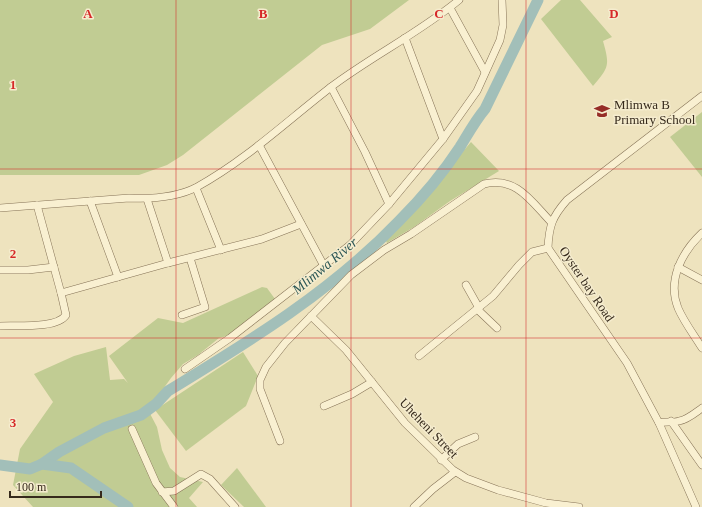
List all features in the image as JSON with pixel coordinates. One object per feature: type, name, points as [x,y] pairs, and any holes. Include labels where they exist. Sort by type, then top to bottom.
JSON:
[{"type":"street","points":[[0,208],[90,201],[147,199],[170,196],[196,188],[259,145],[331,87],[450,8],[459,0]]},
{"type":"street","points":[[185,369],[230,338],[350,245],[389,204],[443,139],[477,91],[500,40],[503,24],[502,0]]},
{"type":"street","points":[[450,8],[485,72]]},
{"type":"street","points":[[405,38],[443,139]]},
{"type":"street","points":[[331,87],[365,152],[389,204]]},
{"type":"street","name":"Oyster bay Road","points":[[696,507],[658,423],[627,363],[548,248],[552,222],[556,212],[567,200],[702,96]]},
{"type":"street","points":[[259,145],[324,266]]},
{"type":"street","points":[[280,441],[263,399],[260,380],[266,367],[285,344],[351,275],[384,250],[411,234],[484,184],[494,182],[508,183],[518,188],[552,222]]},
{"type":"street","points":[[196,188],[221,250]]},
{"type":"street","points":[[147,199],[168,263]]},
{"type":"street","points":[[90,201],[118,276]]},
{"type":"street","points":[[0,326],[39,325],[60,321],[66,315],[37,205]]},
{"type":"street","points":[[61,293],[118,276],[262,239],[302,224]]},
{"type":"street","points":[[702,233],[683,255],[678,267],[675,286],[678,308],[702,348]]},
{"type":"street","points":[[419,356],[493,296],[532,252],[539,249],[548,248]]},
{"type":"street","points":[[182,315],[205,307],[190,258]]},
{"type":"street","points":[[0,270],[54,267]]},
{"type":"street","points":[[678,267],[702,280]]},
{"type":"street","points":[[466,285],[478,308],[497,328]]},
{"type":"street","name":"Uheheni Street","points":[[311,316],[346,350],[405,423],[441,460],[455,472],[466,478],[498,490],[558,506],[572,505],[579,507]]},
{"type":"street","points":[[324,406],[352,394],[372,382]]},
{"type":"street","points":[[658,423],[671,421],[678,422],[688,418],[702,408]]},
{"type":"street","points":[[671,421],[702,465]]},
{"type":"street","points":[[132,429],[151,473],[162,492],[174,507]]},
{"type":"street","points":[[441,460],[458,444],[475,437]]},
{"type":"street","points":[[414,507],[433,489],[455,472]]},
{"type":"street","points":[[162,492],[174,491],[201,474],[210,479],[235,507]]},
{"type":"green space","points":[[0,0],[409,0],[370,29],[322,45],[183,155],[167,165],[139,175],[0,175]]},
{"type":"green space","points":[[561,0],[580,0],[612,37],[603,41],[607,56],[607,66],[593,86],[541,19]]},
{"type":"green space","points":[[702,112],[702,177],[670,137]]},
{"type":"green space","points":[[471,142],[499,171],[450,201],[414,227],[387,243],[385,239],[412,212]]},
{"type":"green space","points":[[262,287],[267,288],[275,299],[227,336],[219,338],[198,355],[183,364],[158,396],[146,406],[157,427],[162,450],[170,468],[180,477],[203,482],[189,498],[197,507],[33,507],[13,485],[20,449],[53,402],[34,374],[74,356],[106,347],[110,380],[124,379],[128,383],[109,356],[158,318],[183,323]]},
{"type":"green space","points":[[243,352],[258,376],[246,406],[186,451],[155,410]]},
{"type":"green space","points":[[237,468],[266,507],[244,507],[221,485]]},
{"type":"waterway","name":"Mlimwa River","points":[[42,464],[59,452],[104,428],[141,415],[156,404],[168,391],[289,314],[346,270],[373,246],[423,195],[460,147],[485,109],[538,0]]},
{"type":"waterway","points":[[0,465],[30,469],[42,464],[71,468],[128,507]]},
{"type":"place","name":"Mlimwa B Primary School","points":[[602,111]]}]
